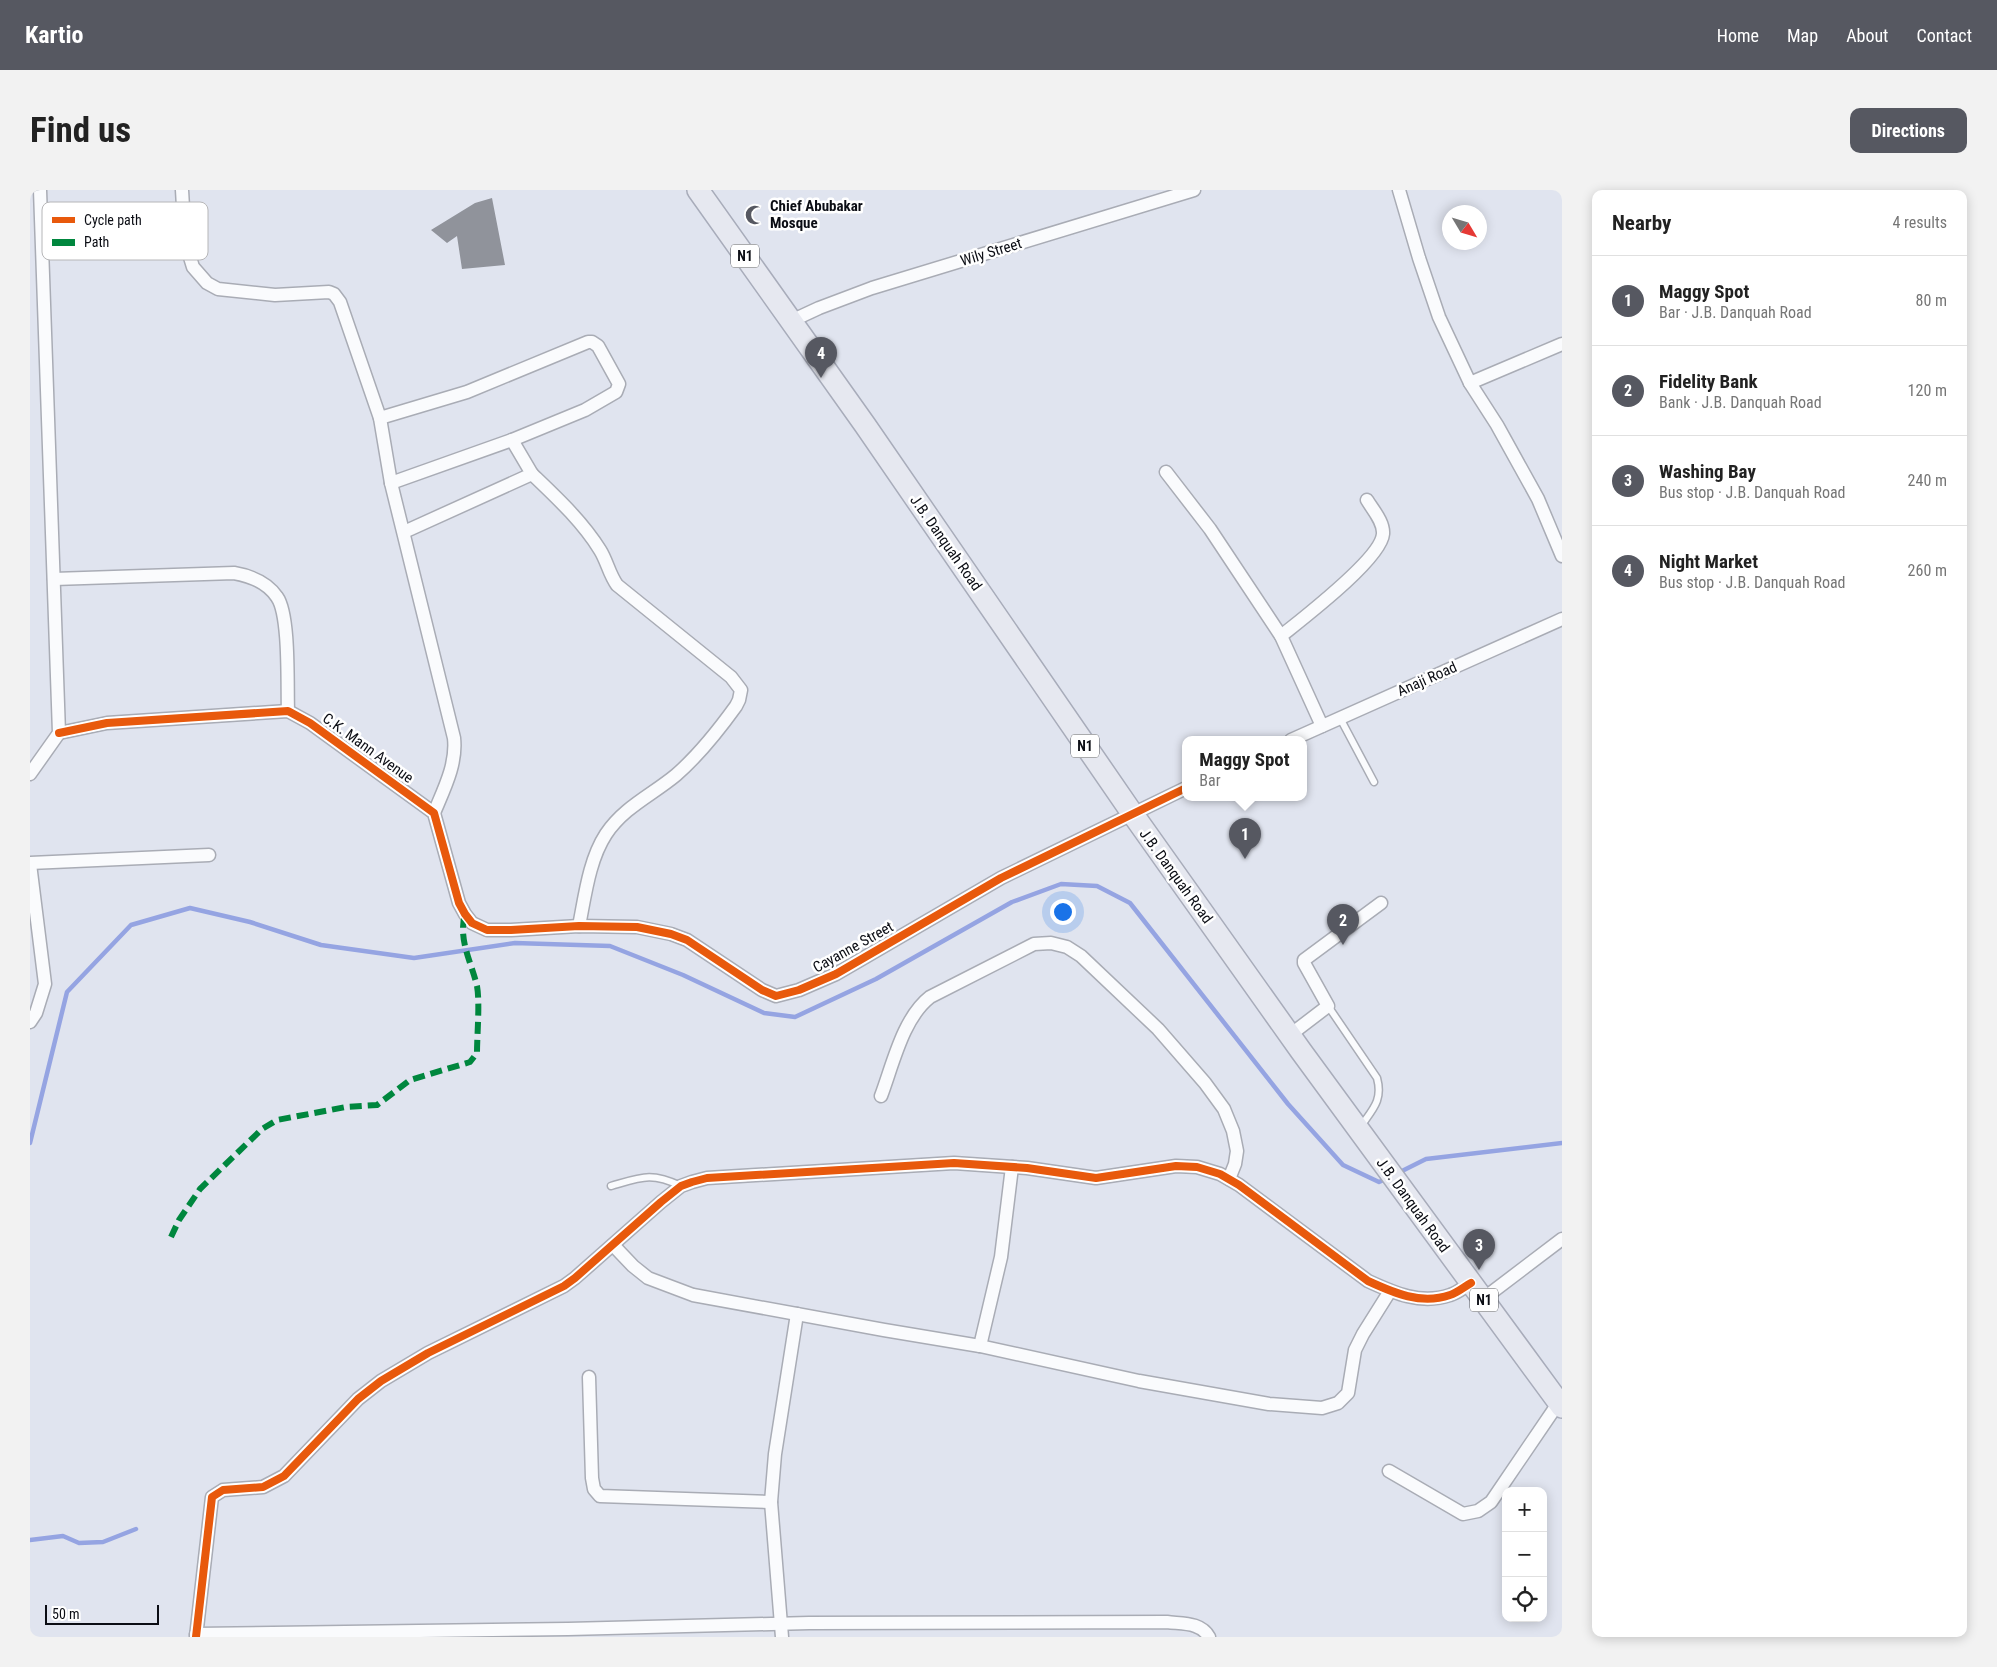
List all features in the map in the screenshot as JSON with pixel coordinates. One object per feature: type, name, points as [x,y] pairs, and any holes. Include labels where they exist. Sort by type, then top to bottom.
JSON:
[{"type":"highway","name":"J.B. Danquah Road","points":[[698,190],[1132,813],[1404,1193],[1560,1405]]},
{"type":"street","points":[[40,190],[42,246]]},
{"type":"street","name":"Wily Street","points":[[791,321],[872,288],[1194,190]]},
{"type":"street","points":[[1399,190],[1439,317],[1470,383],[1497,425],[1538,499],[1562,556]]},
{"type":"street","points":[[30,774],[59,734],[43,260]]},
{"type":"street","points":[[191,260],[193,267],[207,283],[218,289],[275,295],[329,292],[336,296],[380,418],[391,483],[455,749],[451,769],[434,813],[459,903],[472,923],[479,928],[496,930],[579,926],[591,871],[606,834],[631,806],[674,776],[695,757],[736,706],[740,690],[731,677],[617,585],[610,575],[604,558],[596,544],[566,507],[532,474],[512,440]]},
{"type":"street","points":[[380,418],[467,392],[588,342],[596,344],[619,382],[617,390],[585,410],[512,440],[391,483]]},
{"type":"street","points":[[1470,383],[1562,344]]},
{"type":"street","points":[[1166,472],[1210,529],[1281,636],[1322,726]]},
{"type":"street","points":[[404,532],[532,474]]},
{"type":"street","points":[[1281,636],[1336,590],[1366,562],[1380,544],[1383,535],[1382,527],[1367,500]]},
{"type":"street","points":[[54,580],[234,573],[249,576],[262,583],[278,597],[284,620],[288,711],[107,723],[59,734]]},
{"type":"street","name":"Anaji Road","points":[[1300,736],[1562,618]]},
{"type":"street","name":"C.K. Mann Avenue","points":[[288,711],[310,723],[434,813]]},
{"type":"street","points":[[1132,813],[1182,790]]},
{"type":"street","name":"Cayanne Street","points":[[579,926],[637,927],[687,940],[770,994],[776,996],[816,984],[836,974],[1001,878],[1132,813]]},
{"type":"street","points":[[30,1022],[36,1013],[46,984],[30,863],[208,855]]},
{"type":"street","points":[[1290,1035],[1328,1006],[1304,960],[1381,903]]},
{"type":"street","points":[[881,1096],[908,1022],[922,1003],[930,997],[1034,944],[1060,944],[1081,956],[1158,1029],[1206,1083],[1224,1110],[1236,1142],[1235,1164],[1229,1179]]},
{"type":"street","points":[[1209,1637],[1206,1631],[1195,1625],[1167,1622],[809,1623],[782,1631],[196,1636],[212,1497],[223,1490],[263,1487],[284,1476],[358,1399],[381,1381],[450,1341],[564,1286],[661,1202],[681,1186],[692,1182],[708,1178],[954,1163],[1012,1167],[1096,1178],[1176,1166],[1197,1167],[1239,1184],[1368,1281],[1390,1292],[1417,1298],[1434,1299],[1477,1291],[1562,1239]]},
{"type":"street","points":[[980,1346],[1001,1256],[1012,1167]]},
{"type":"street","points":[[613,1245],[633,1266],[648,1278],[693,1295],[980,1346],[1139,1381],[1260,1403],[1322,1408],[1338,1403],[1348,1393],[1356,1350],[1363,1334],[1390,1292]]},
{"type":"street","points":[[782,1631],[771,1502],[775,1454],[797,1314]]},
{"type":"street","points":[[589,1377],[592,1478],[594,1489],[600,1496],[771,1502]]},
{"type":"street","points":[[1389,1471],[1463,1514],[1478,1511],[1490,1502],[1560,1405]]},
{"type":"lane","points":[[1340,718],[1374,782]]},
{"type":"lane","points":[[1328,1006],[1377,1078],[1380,1089],[1378,1101],[1358,1129]]},
{"type":"lane","points":[[611,1186],[651,1176],[664,1178],[681,1186]]},
{"type":"building","points":[[492,198],[505,265],[462,269],[457,236],[447,243],[431,230],[475,203]]},
{"type":"waterway","points":[[30,1143],[67,992],[131,925],[190,908],[250,922],[321,945],[414,958],[515,943],[610,946],[683,975],[764,1013],[795,1017],[876,979],[1012,902],[1061,884],[1097,886],[1130,903],[1288,1104],[1343,1165],[1379,1182],[1386,1179]]},
{"type":"waterway","points":[[1398,1173],[1426,1159],[1562,1143]]},
{"type":"waterway","points":[[30,1540],[63,1536],[79,1543],[103,1542],[136,1529]]},
{"type":"marked path","points":[[171,1237],[179,1220],[200,1189],[262,1129],[277,1120],[346,1107],[377,1105],[410,1080],[470,1062],[477,1053],[478,1001],[477,986],[464,942],[463,924],[465,914]]},
{"type":"cycle path","points":[[59,733],[107,723],[288,711],[310,723],[434,813],[459,903],[472,923],[487,930],[579,926],[637,927],[671,934],[687,940],[762,990],[776,996],[799,990],[836,974],[1001,878],[1182,790]]},
{"type":"cycle path","points":[[196,1637],[212,1497],[223,1490],[263,1487],[284,1476],[358,1399],[381,1381],[428,1353],[564,1286],[661,1202],[681,1186],[692,1182],[707,1178],[954,1163],[1027,1168],[1096,1178],[1176,1166],[1197,1167],[1220,1174],[1239,1185],[1368,1281],[1388,1290],[1408,1296],[1429,1299],[1453,1294],[1471,1283]]},
{"type":"place","name":"Chief Abubakar Mosque","points":[[755,215]]},
{"type":"place","name":"Night Market","points":[[821,378]]},
{"type":"place","name":"Maggy Spot","points":[[1245,859]]},
{"type":"place","name":"Fidelity Bank","points":[[1343,945]]},
{"type":"place","name":"Washing Bay","points":[[1479,1270]]}]
